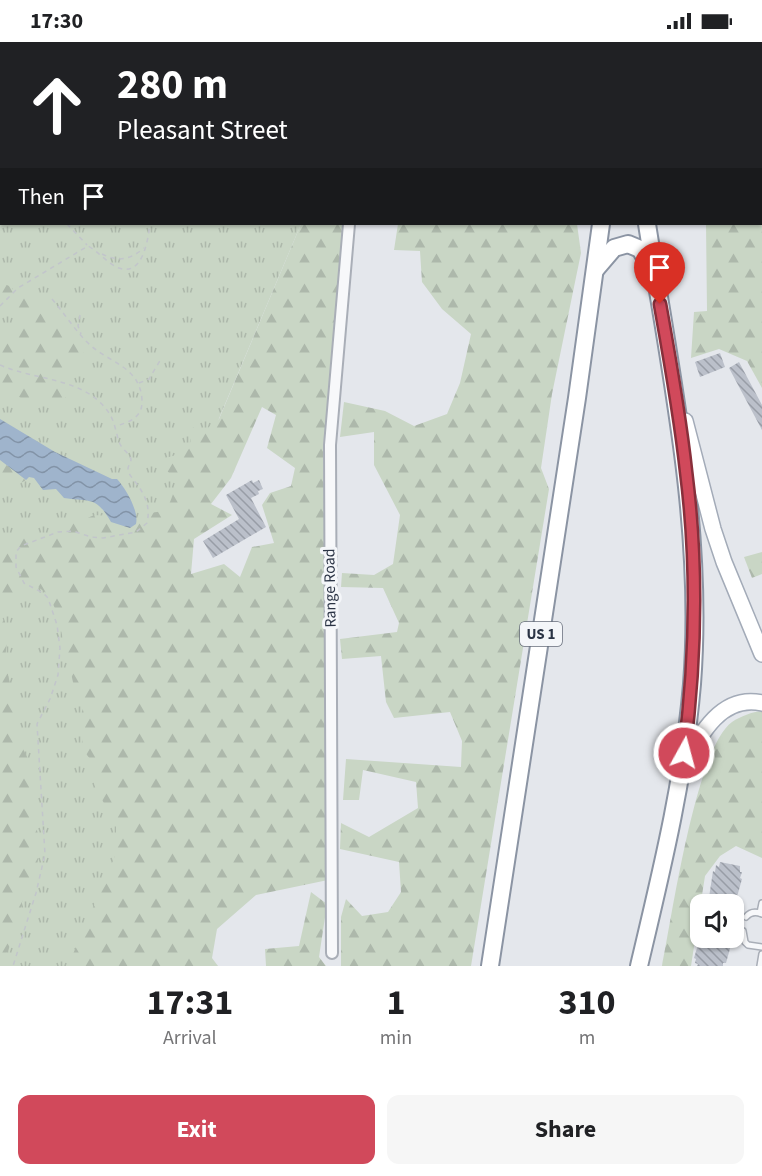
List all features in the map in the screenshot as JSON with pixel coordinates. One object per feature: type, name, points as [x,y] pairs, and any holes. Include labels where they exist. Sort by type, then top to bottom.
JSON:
[{"type":"highway","name":"US 1","points":[[490,966],[601,225]]},
{"type":"highway","points":[[639,966],[669,837],[681,770],[692,683],[694,581],[686,471],[647,225]]},
{"type":"highway","points":[[595,270],[615,248],[628,244],[640,249],[644,254],[657,282]]},
{"type":"main road","points":[[668,348],[713,529],[724,562],[762,654]]},
{"type":"main road","points":[[681,770],[704,729],[718,714],[738,705],[762,703]]},
{"type":"street","name":"Range Road","points":[[332,952],[329,475],[350,225]]},
{"type":"lane","points":[[746,917],[749,913],[761,913],[762,903]]},
{"type":"lane","points":[[744,936],[748,945],[762,947]]},
{"type":"lane","points":[[760,966],[762,954]]},
{"type":"path","points":[[69,225],[88,246],[119,260],[135,256],[144,248]]},
{"type":"path","points":[[99,252],[111,263],[126,269],[137,265],[150,225]]},
{"type":"path","points":[[0,306],[18,288],[88,246]]},
{"type":"path","points":[[52,299],[94,349],[130,372],[139,383],[142,407],[137,416],[115,427]]},
{"type":"path","points":[[80,315],[78,326],[81,335]]},
{"type":"path","points":[[139,383],[149,379],[161,358]]},
{"type":"path","points":[[0,365],[22,374],[64,382],[92,395],[110,414],[119,442],[131,459],[129,473],[144,492],[149,517],[144,526],[136,532],[102,538],[73,531],[53,533],[21,546],[15,557],[16,567],[24,583],[48,598],[55,615],[60,648],[58,675],[50,699],[37,724],[45,854],[36,893],[13,966]]},
{"type":"green space","points":[[0,225],[301,225],[145,594],[147,966],[0,966]]},
{"type":"green space","points":[[301,225],[346,225],[323,455],[328,880],[256,895],[217,929],[212,958],[218,966],[71,966],[73,954],[116,854],[116,825],[95,787],[90,759],[84,751],[82,739],[87,719],[76,695],[57,613],[49,595],[38,587],[22,588],[0,600],[0,537],[12,543],[20,536],[49,533],[51,523],[67,518],[84,521],[92,516],[101,515],[107,516],[111,522],[137,521],[143,515],[167,508],[178,481],[167,471],[162,459],[189,449],[193,427],[199,436],[219,419]],"holes":[[[262,407],[276,415],[267,448],[295,468],[291,486],[270,493],[262,505],[274,543],[252,547],[240,577],[224,564],[191,574],[194,539],[232,515],[211,504],[231,478]]]},
{"type":"green space","points":[[398,225],[577,225],[581,253],[552,394],[541,468],[549,489],[471,966],[341,966],[341,917],[346,899],[362,916],[388,912],[401,892],[399,862],[340,849],[341,823],[369,837],[418,808],[416,782],[363,770],[359,800],[343,800],[346,759],[461,767],[462,741],[450,712],[394,718],[386,702],[381,656],[342,659],[340,639],[397,632],[399,623],[383,588],[341,587],[342,573],[374,575],[393,564],[400,515],[374,465],[374,432],[340,437],[344,402],[385,411],[414,426],[447,414],[460,383],[471,334],[442,309],[422,282],[420,251],[394,250]]},
{"type":"green space","points":[[706,225],[762,225],[762,388],[747,361],[719,349],[691,358],[694,312],[707,311]]},
{"type":"green space","points":[[4,284],[12,287],[14,295],[0,320],[0,286]]},
{"type":"green space","points":[[28,297],[41,314],[71,325],[80,332],[86,349],[68,377],[67,396],[58,404],[46,402],[31,404],[14,394],[0,392],[0,320],[6,329],[16,334],[27,324],[17,309],[21,298]]},
{"type":"green space","points":[[0,460],[26,480],[11,487],[0,486]]},
{"type":"green space","points":[[762,552],[762,574],[752,578],[744,557]]},
{"type":"green space","points":[[0,613],[8,630],[5,660],[20,743],[33,769],[32,813],[38,834],[38,860],[36,870],[24,892],[19,918],[8,951],[0,961]]},
{"type":"green space","points":[[762,711],[762,858],[736,846],[720,856],[705,876],[702,894],[690,894],[690,948],[694,948],[691,966],[662,966],[687,835],[707,764],[719,738],[732,722],[754,712]]},
{"type":"green space","points":[[311,892],[327,904],[319,957],[326,966],[266,966],[265,949],[299,946]]},
{"type":"water","points":[[0,419],[55,452],[112,479],[117,479],[134,507],[136,524],[130,528],[111,522],[97,504],[87,500],[64,498],[56,489],[43,490],[34,478],[29,477],[26,480],[0,460]]},
{"type":"building","points":[[720,353],[725,367],[700,377],[695,362]]},
{"type":"building","points":[[739,362],[762,405],[762,430],[729,368]]},
{"type":"building","points":[[252,480],[253,483],[259,480],[263,489],[251,498],[266,527],[213,558],[203,541],[239,519],[226,495]]},
{"type":"building","points":[[720,862],[740,866],[740,872],[742,872],[740,878],[742,879],[738,894],[710,894],[713,871],[715,872],[716,865],[719,867]]},
{"type":"building","points":[[697,948],[730,948],[723,966],[697,966],[694,958]]},
{"type":"route","points":[[660,304],[686,471],[693,548],[692,683],[684,753]]}]
